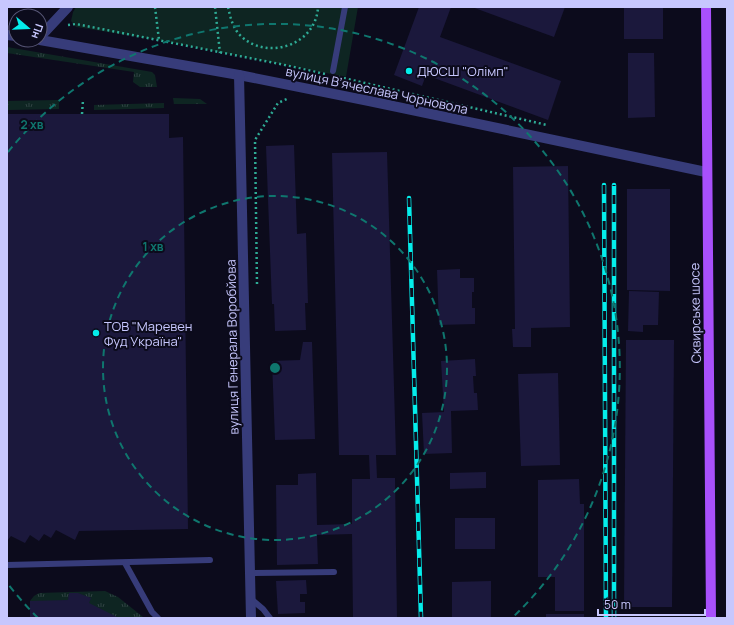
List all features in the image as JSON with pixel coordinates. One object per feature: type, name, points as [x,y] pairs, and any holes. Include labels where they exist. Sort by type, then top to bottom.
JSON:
[{"type":"main road","name":"Сквирське шосе","points":[[706,7],[706,172],[711,618]]},
{"type":"street","points":[[48,30],[68,7]]},
{"type":"street","name":"вулиця Вʼячеслава Чорновола","points":[[48,40],[369,100],[706,172]]},
{"type":"street","name":"вулиця Генерала Воробйова","points":[[239,75],[251,618]]},
{"type":"lane","points":[[333,71],[345,7]]},
{"type":"lane","points":[[7,565],[210,560]]},
{"type":"lane","points":[[125,563],[152,612],[158,618]]},
{"type":"lane","points":[[250,573],[334,572]]},
{"type":"lane","points":[[250,599],[263,609],[270,618]]},
{"type":"path","points":[[155,7],[159,40]]},
{"type":"path","points":[[220,7],[215,7],[220,53]]},
{"type":"path","points":[[228,7],[231,20],[238,33],[249,42],[262,48],[277,49],[291,45],[303,38],[312,26],[318,12],[318,7]]},
{"type":"path","points":[[51,26],[76,24],[280,64],[547,125]]},
{"type":"path","points":[[257,290],[255,140],[278,103],[288,98],[296,97]]},
{"type":"path","points":[[82,100],[82,114]]},
{"type":"green space","points":[[76,7],[358,7],[346,77],[159,40],[76,27],[71,21]]},
{"type":"green space","points":[[7,47],[152,72],[155,75],[157,87],[140,87],[133,82],[134,72],[7,53]]},
{"type":"green space","points":[[173,98],[200,99],[207,104],[174,104]]},
{"type":"green space","points":[[59,100],[59,109],[7,110],[7,101]]},
{"type":"green space","points":[[164,103],[164,108],[94,110],[94,105]]},
{"type":"green space","points":[[105,591],[118,597],[143,618],[30,618],[30,601],[39,593]]},
{"type":"building","points":[[419,7],[451,7],[440,37],[561,81],[548,120],[426,75],[422,86],[394,75]]},
{"type":"building","points":[[472,7],[565,7],[554,37]]},
{"type":"building","points":[[624,7],[663,7],[663,39],[624,39]]},
{"type":"building","points":[[628,53],[654,53],[655,117],[628,118]]},
{"type":"building","name":"ТОВ \"Маревен Фуд Україна\"","points":[[7,114],[169,114],[169,138],[183,137],[188,529],[79,531],[75,540],[56,530],[51,538],[44,534],[39,541],[30,535],[25,543],[11,536],[7,541]]},
{"type":"building","points":[[294,145],[297,234],[306,233],[308,303],[305,303],[306,330],[275,331],[274,304],[272,304],[266,146]]},
{"type":"building","points":[[387,152],[396,455],[376,455],[377,478],[395,478],[397,618],[353,618],[352,534],[317,535],[318,564],[277,565],[276,485],[298,485],[298,474],[316,473],[317,525],[352,524],[352,479],[370,479],[369,455],[339,455],[332,153]]},
{"type":"building","points":[[568,166],[570,327],[531,328],[531,347],[513,347],[512,329],[515,329],[513,167]]},
{"type":"building","points":[[627,189],[670,189],[670,291],[627,290]]},
{"type":"building","points":[[460,269],[460,278],[474,278],[472,308],[475,308],[475,324],[439,325],[437,270]]},
{"type":"building","points":[[629,291],[659,292],[658,325],[643,325],[643,332],[628,331]]},
{"type":"building","points":[[626,340],[674,340],[672,607],[624,607]]},
{"type":"building","points":[[303,342],[312,342],[315,439],[275,440],[272,361],[300,360]]},
{"type":"building","points":[[475,359],[476,376],[473,376],[474,393],[477,393],[478,410],[451,411],[452,453],[424,454],[422,413],[444,412],[441,361]]},
{"type":"building","points":[[558,373],[560,465],[521,466],[518,374]]},
{"type":"building","points":[[486,472],[486,488],[450,489],[450,473]]},
{"type":"building","points":[[579,479],[580,504],[584,504],[584,611],[555,611],[555,577],[538,577],[538,480]]},
{"type":"building","points":[[455,518],[495,518],[495,549],[455,549]]},
{"type":"building","points":[[306,580],[307,594],[300,594],[300,602],[305,602],[305,613],[278,614],[276,581]]},
{"type":"building","points":[[491,581],[491,618],[452,618],[452,582]]},
{"type":"building","points":[[69,593],[78,593],[91,598],[89,603],[119,618],[30,618],[30,601],[68,600]]},
{"type":"building","points":[[546,614],[584,614],[584,618],[546,618]]},
{"type":"railway","points":[[604,185],[606,618]]},
{"type":"railway","points":[[614,185],[614,618]]},
{"type":"railway","points":[[409,198],[421,618]]},
{"type":"place","name":"ДЮСШ \"Олімп\"","points":[[409,71]]},
{"type":"place","name":"ТОВ \"Маревен Фуд Україна\"","points":[[96,333]]}]
